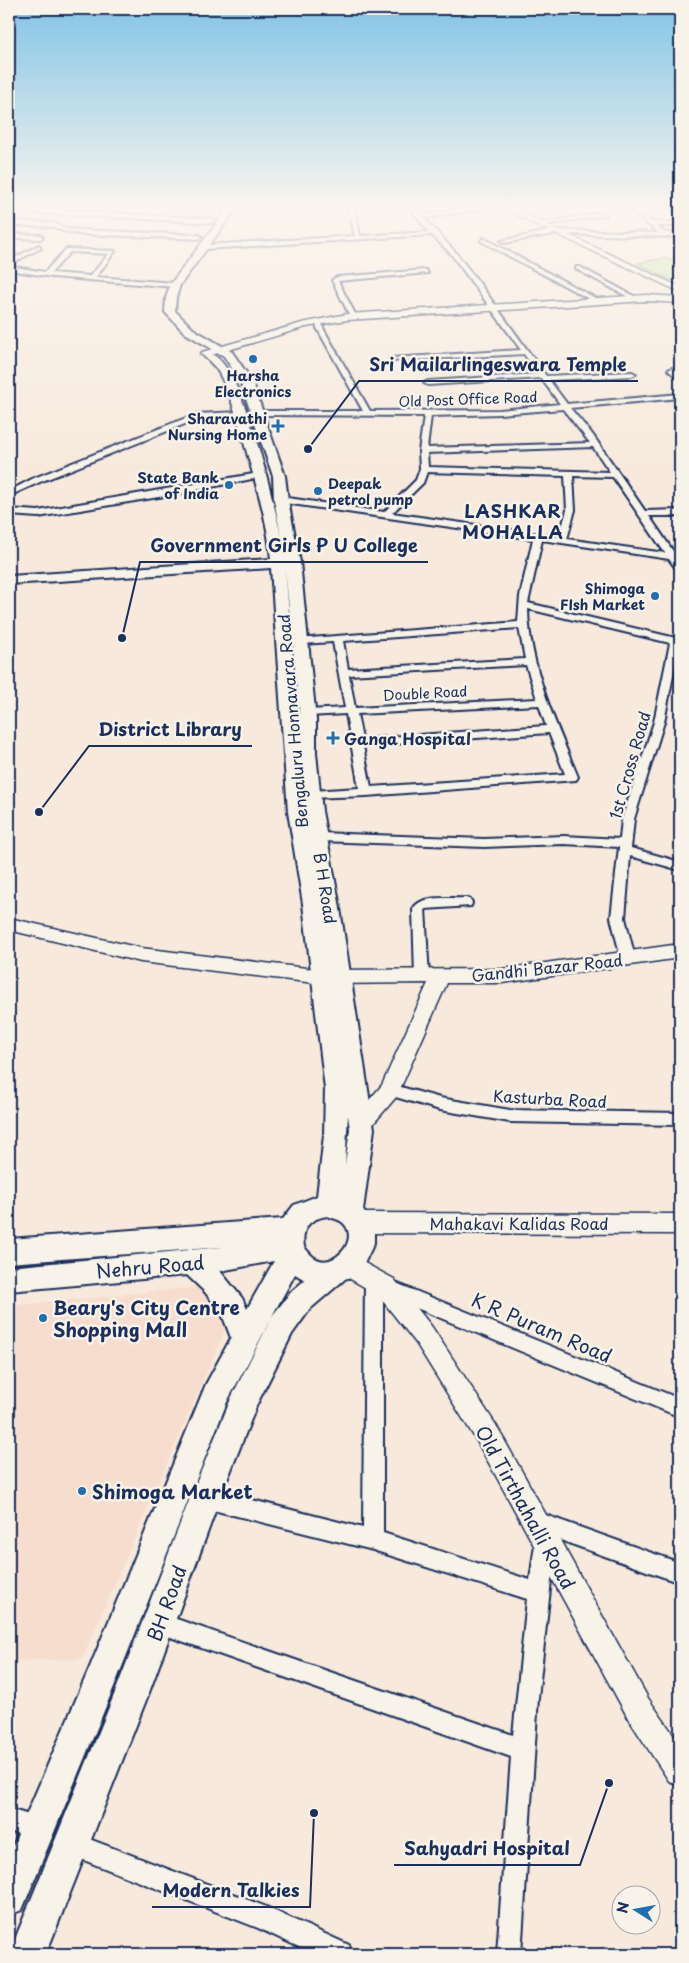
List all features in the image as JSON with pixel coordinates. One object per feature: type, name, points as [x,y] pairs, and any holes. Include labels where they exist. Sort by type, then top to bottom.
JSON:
[{"type":"main road","points":[[171,298],[170,312],[189,332],[228,354],[246,381],[280,476],[286,563]]},
{"type":"main road","points":[[158,313],[168,326],[215,359],[224,372],[238,402],[274,532],[286,563]]},
{"type":"main road","points":[[9,580],[286,563]]},
{"type":"main road","name":"B H Road","points":[[286,563],[301,641],[308,713],[307,753],[318,837],[331,977],[361,1124],[346,1214]]},
{"type":"main road","name":"Bengaluru Honnavara Road","points":[[286,563],[287,658],[298,812],[331,977],[338,1088],[336,1135],[346,1214]]},
{"type":"main road","points":[[315,1206],[346,1214],[362,1234],[361,1246],[356,1256],[341,1268],[322,1272],[309,1269],[299,1262],[291,1243],[296,1219],[304,1211],[315,1206]]},
{"type":"main road","name":"Nehru Road","points":[[9,1251],[291,1243]]},
{"type":"main road","name":"Nehru Road","points":[[9,1279],[193,1263],[291,1243]]},
{"type":"main road","name":"BH Road","points":[[9,1898],[102,1678],[216,1394],[245,1339],[291,1243]]},
{"type":"main road","points":[[193,1263],[214,1283],[233,1307],[245,1339]]},
{"type":"main road","name":"BH Road","points":[[26,1954],[159,1623],[205,1498],[246,1396],[282,1326],[301,1300],[341,1268]]},
{"type":"street","points":[[344,298],[353,316]]},
{"type":"street","points":[[486,298],[565,407],[596,445],[643,514],[676,557],[680,568]]},
{"type":"street","points":[[592,298],[597,300]]},
{"type":"street","points":[[206,354],[319,322],[353,316],[597,300],[641,298],[680,300]]},
{"type":"street","points":[[319,322],[320,328],[368,414]]},
{"type":"street","points":[[391,360],[526,352]]},
{"type":"street","points":[[492,372],[538,369]]},
{"type":"street","points":[[672,370],[680,378]]},
{"type":"street","points":[[428,383],[632,374]]},
{"type":"street","name":"Old Post Office Road","points":[[257,413],[428,414],[565,407],[680,396]]},
{"type":"street","points":[[9,494],[37,480],[238,402]]},
{"type":"street","points":[[199,416],[240,414]]},
{"type":"street","points":[[386,515],[420,481],[424,469],[423,450],[428,414]]},
{"type":"street","points":[[423,450],[596,445]]},
{"type":"street","points":[[424,469],[616,476]]},
{"type":"street","points":[[562,541],[571,510],[569,474]]},
{"type":"street","points":[[9,512],[38,514],[259,475]]},
{"type":"street","points":[[281,500],[676,557]]},
{"type":"street","points":[[643,514],[680,513]]},
{"type":"street","points":[[311,795],[572,777],[544,702],[524,636],[523,605],[538,537]]},
{"type":"street","points":[[523,605],[677,641]]},
{"type":"street","points":[[301,641],[524,625]]},
{"type":"street","points":[[337,638],[345,672],[350,711],[366,792]]},
{"type":"street","name":"1st Cross Road","points":[[628,958],[618,918],[628,819],[659,722],[677,641]]},
{"type":"street","points":[[345,672],[531,662]]},
{"type":"street","name":"Double Road","points":[[308,713],[544,702]]},
{"type":"street","points":[[356,743],[554,729]]},
{"type":"street","points":[[318,837],[484,843],[564,840],[626,846],[680,866]]},
{"type":"street","points":[[361,1124],[390,1090],[431,977],[419,910],[421,906],[427,904],[466,904]]},
{"type":"street","name":"Gandhi Bazar Road","points":[[9,924],[141,955],[331,977],[502,976],[680,951]]},
{"type":"street","name":"Kasturba Road","points":[[390,1090],[440,1104],[510,1116],[680,1119]]},
{"type":"street","name":"Mahakavi Kalidas Road","points":[[346,1214],[680,1224]]},
{"type":"street","name":"Old Tirthahalli Road","points":[[341,1268],[380,1284],[424,1336],[487,1434],[638,1708],[680,1770]]},
{"type":"street","points":[[373,1540],[380,1284]]},
{"type":"street","name":"K R Puram Road","points":[[380,1284],[680,1408]]},
{"type":"street","points":[[205,1498],[373,1540],[538,1592]]},
{"type":"street","points":[[509,1954],[538,1592],[540,1531],[680,1573]]},
{"type":"street","points":[[159,1623],[524,1750]]},
{"type":"street","points":[[9,1820],[38,1828]]},
{"type":"street","points":[[71,1844],[264,1918],[340,1954]]},
{"type":"shaded area","name":"Shimoga Market","points":[[207,1286],[228,1323],[82,1659],[9,1661],[9,1306]]},
{"type":"place","name":"Harsha Electronics","points":[[253,359]]},
{"type":"place","name":"Sharavathi Nursing Home","points":[[278,426]]},
{"type":"place","name":"Sri Mailarlingeswara Temple","points":[[308,449]]},
{"type":"place","name":"State Bank of India","points":[[229,485]]},
{"type":"place","name":"Deepak petrol pump","points":[[318,491]]},
{"type":"place","name":"Shimoga FIsh Market","points":[[655,596]]},
{"type":"place","name":"Government Girls P U College","points":[[122,638]]},
{"type":"place","name":"Ganga Hospital","points":[[333,738]]},
{"type":"place","name":"District Library","points":[[39,812]]},
{"type":"place","name":"Beary's City Centre Shopping Mall","points":[[43,1318]]},
{"type":"place","name":"Shimoga Market","points":[[82,1491]]},
{"type":"place","name":"Sahyadri Hospital","points":[[609,1783]]},
{"type":"place","name":"Modern Talkies","points":[[314,1813]]},
{"type":"district","name":"LASHKAR MOHALLA","points":[[513,520]]}]
